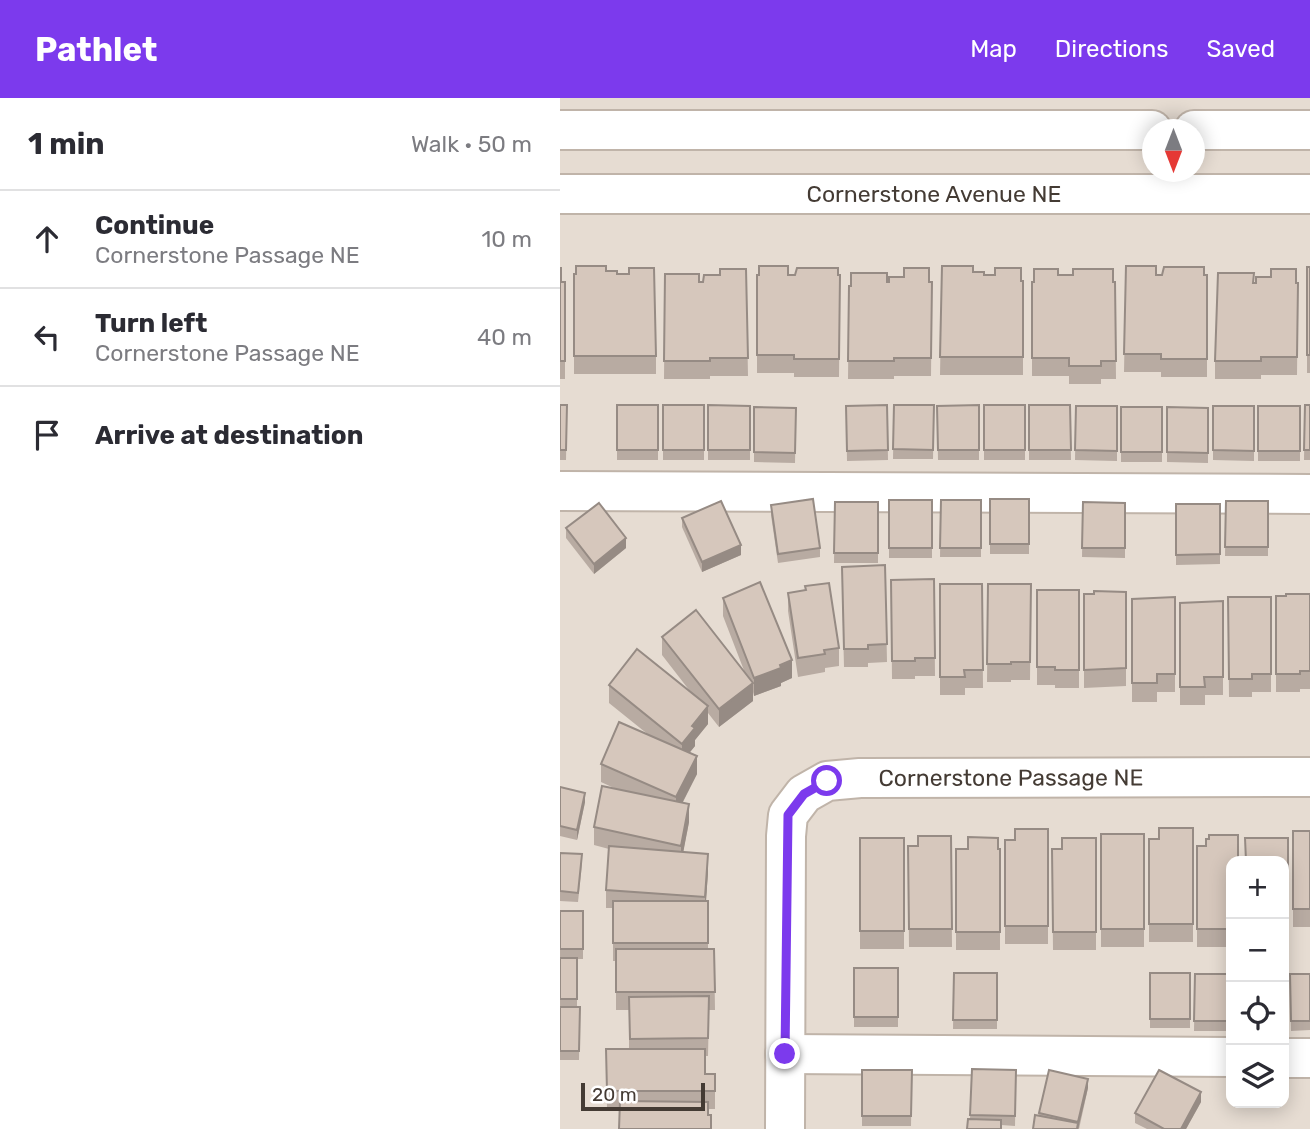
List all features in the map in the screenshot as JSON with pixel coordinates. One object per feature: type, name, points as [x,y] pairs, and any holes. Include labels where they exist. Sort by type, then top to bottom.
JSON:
[{"type":"street","points":[[560,130],[1142,130]]},
{"type":"street","points":[[1205,130],[1310,130]]},
{"type":"street","name":"Cornerstone Avenue NE","points":[[560,194],[1310,194]]},
{"type":"street","points":[[560,491],[1310,494]]},
{"type":"street","name":"Cornerstone Passage NE","points":[[785,1129],[788,815],[804,794],[827,781],[860,778],[1310,777]]},
{"type":"street","points":[[785,1054],[1226,1057]]},
{"type":"street","points":[[1289,1058],[1310,1058]]},
{"type":"shaded area","points":[[560,98],[1310,98],[1310,1129],[560,1129]]},
{"type":"building","points":[[576,266],[606,266],[606,271],[617,271],[617,274],[629,274],[629,268],[654,268],[656,356],[574,356]]},
{"type":"building","points":[[759,266],[788,266],[788,275],[795,275],[797,268],[838,268],[839,359],[794,359],[794,355],[757,355]]},
{"type":"building","points":[[942,266],[973,266],[973,272],[984,272],[984,275],[995,275],[995,268],[1021,268],[1023,357],[940,357]]},
{"type":"building","points":[[1126,266],[1156,266],[1156,275],[1162,275],[1164,267],[1204,267],[1204,275],[1207,275],[1207,359],[1161,359],[1161,354],[1124,354]]},
{"type":"building","points":[[1307,267],[1310,267],[1310,355],[1307,355]]},
{"type":"building","points":[[560,268],[561,282],[565,282],[565,361],[560,361]]},
{"type":"building","points":[[904,268],[929,268],[929,282],[932,282],[931,358],[848,361],[851,273],[887,273],[889,282],[889,277],[904,277]]},
{"type":"building","points":[[720,269],[746,269],[748,358],[664,361],[665,274],[699,274],[699,282],[703,282],[704,275],[720,275]]},
{"type":"building","points":[[1034,269],[1058,269],[1058,275],[1073,275],[1073,269],[1113,269],[1116,361],[1101,361],[1101,366],[1069,366],[1069,358],[1032,358]]},
{"type":"building","points":[[1271,269],[1296,269],[1297,357],[1261,357],[1261,361],[1215,361],[1218,273],[1254,273],[1253,283],[1256,283],[1256,277],[1271,277]]},
{"type":"building","points":[[560,405],[567,405],[566,450],[560,450]]},
{"type":"building","points":[[617,405],[658,405],[658,450],[617,450]]},
{"type":"building","points":[[663,405],[704,405],[704,450],[663,450]]},
{"type":"building","points":[[708,405],[750,406],[750,450],[708,450]]},
{"type":"building","points":[[887,405],[888,450],[847,451],[846,406]]},
{"type":"building","points":[[894,405],[934,405],[933,450],[893,449]]},
{"type":"building","points":[[979,405],[979,450],[938,450],[937,406]]},
{"type":"building","points":[[984,405],[1025,405],[1025,450],[984,450]]},
{"type":"building","points":[[1029,405],[1070,405],[1071,450],[1029,450]]},
{"type":"building","points":[[1305,405],[1310,405],[1310,450],[1304,450]]},
{"type":"building","points":[[1076,406],[1117,406],[1117,451],[1075,450]]},
{"type":"building","points":[[1213,406],[1254,406],[1254,451],[1213,450]]},
{"type":"building","points":[[1258,406],[1300,406],[1300,451],[1258,451]]},
{"type":"building","points":[[754,407],[796,408],[795,453],[754,452]]},
{"type":"building","points":[[1121,407],[1162,407],[1162,452],[1121,452]]},
{"type":"building","points":[[1167,407],[1208,408],[1208,453],[1167,452]]},
{"type":"building","points":[[813,499],[820,548],[778,554],[771,505]]},
{"type":"building","points":[[990,499],[1029,499],[1029,544],[990,544]]},
{"type":"building","points":[[889,500],[932,500],[932,548],[889,548]]},
{"type":"building","points":[[941,500],[981,500],[981,548],[940,548]]},
{"type":"building","points":[[721,501],[741,545],[702,562],[682,518]]},
{"type":"building","points":[[1226,501],[1268,501],[1268,547],[1225,547]]},
{"type":"building","points":[[835,502],[878,502],[878,553],[834,553]]},
{"type":"building","points":[[1083,502],[1125,503],[1125,548],[1082,548]]},
{"type":"building","points":[[599,503],[626,538],[594,564],[566,528]]},
{"type":"building","points":[[1176,504],[1220,504],[1220,554],[1176,555]]},
{"type":"building","points":[[885,565],[887,644],[868,645],[868,649],[844,649],[842,567]]},
{"type":"building","points":[[934,579],[935,658],[892,661],[891,580]]},
{"type":"building","points":[[760,582],[792,660],[780,665],[781,668],[754,678],[723,598]]},
{"type":"building","points":[[829,583],[839,648],[824,650],[825,654],[798,658],[788,593],[806,590],[805,586]]},
{"type":"building","points":[[940,584],[982,584],[983,670],[964,670],[965,677],[940,677]]},
{"type":"building","points":[[988,584],[1031,584],[1030,662],[987,664]]},
{"type":"building","points":[[1037,590],[1079,590],[1079,670],[1037,667]]},
{"type":"building","points":[[1094,591],[1126,592],[1126,668],[1084,670],[1084,594],[1094,594]]},
{"type":"building","points":[[1310,594],[1310,671],[1300,671],[1300,674],[1276,674],[1276,596]]},
{"type":"building","points":[[1175,597],[1175,674],[1157,674],[1157,683],[1132,683],[1132,599]]},
{"type":"building","points":[[1228,597],[1271,597],[1271,674],[1252,674],[1252,679],[1229,679]]},
{"type":"building","points":[[1223,601],[1223,677],[1204,677],[1205,687],[1180,687],[1180,603]]},
{"type":"building","points":[[696,610],[753,683],[719,709],[662,637]]},
{"type":"building","points":[[637,649],[708,706],[682,744],[609,685]]},
{"type":"building","points":[[619,722],[697,756],[676,797],[601,764]]},
{"type":"building","points":[[602,786],[689,804],[681,846],[594,827]]},
{"type":"building","points":[[560,787],[585,793],[577,830],[560,826]]},
{"type":"building","points":[[1159,828],[1193,828],[1193,924],[1149,924],[1149,839],[1159,839]]},
{"type":"building","points":[[1015,829],[1048,829],[1048,926],[1005,926],[1005,840],[1015,840]]},
{"type":"building","points":[[1293,831],[1310,831],[1310,909],[1293,909]]},
{"type":"building","points":[[1101,834],[1144,834],[1144,929],[1101,929]]},
{"type":"building","points":[[1209,835],[1238,835],[1238,856],[1226,856],[1226,929],[1197,929],[1197,846],[1206,846],[1206,839],[1209,839]]},
{"type":"building","points":[[918,836],[951,836],[952,929],[909,929],[908,846],[918,846]]},
{"type":"building","points":[[968,837],[998,838],[1000,932],[956,932],[956,849],[968,849]]},
{"type":"building","points":[[860,838],[904,838],[904,931],[860,931]]},
{"type":"building","points":[[1062,838],[1096,838],[1096,932],[1053,932],[1052,849],[1062,849]]},
{"type":"building","points":[[1245,838],[1288,838],[1288,856],[1246,856]]},
{"type":"building","points":[[609,846],[708,854],[705,897],[606,890]]},
{"type":"building","points":[[560,853],[582,854],[578,893],[560,891]]},
{"type":"building","points":[[613,901],[708,901],[708,943],[613,943]]},
{"type":"building","points":[[560,911],[583,911],[583,949],[560,949]]},
{"type":"building","points":[[616,949],[714,949],[715,992],[616,992]]},
{"type":"building","points":[[560,958],[577,958],[577,999],[560,999]]},
{"type":"building","points":[[854,968],[898,968],[898,1017],[854,1017]]},
{"type":"building","points":[[954,973],[997,973],[997,1020],[953,1020]]},
{"type":"building","points":[[1150,973],[1190,973],[1190,1019],[1150,1019]]},
{"type":"building","points":[[1195,974],[1226,974],[1226,1021],[1194,1021]]},
{"type":"building","points":[[1290,974],[1310,974],[1310,1021],[1291,1021]]},
{"type":"building","points":[[709,996],[708,1038],[630,1039],[629,997]]},
{"type":"building","points":[[560,1007],[580,1007],[579,1051],[560,1051]]},
{"type":"building","points":[[606,1049],[705,1049],[705,1074],[715,1074],[715,1091],[607,1091]]},
{"type":"building","points":[[972,1069],[1016,1070],[1015,1116],[970,1115]]},
{"type":"building","points":[[862,1070],[912,1070],[911,1116],[862,1116]]},
{"type":"building","points":[[1049,1070],[1088,1079],[1078,1122],[1039,1113]]},
{"type":"building","points":[[1159,1070],[1201,1092],[1181,1129],[1164,1129],[1135,1113]]},
{"type":"building","points":[[620,1101],[708,1102],[711,1129],[619,1129]]},
{"type":"building","points":[[1035,1115],[1078,1123],[1077,1129],[1033,1129]]},
{"type":"building","points":[[968,1119],[1001,1120],[1001,1129],[967,1129]]},
{"type":"route","points":[[785,1054],[788,815],[804,794],[827,781]]}]
